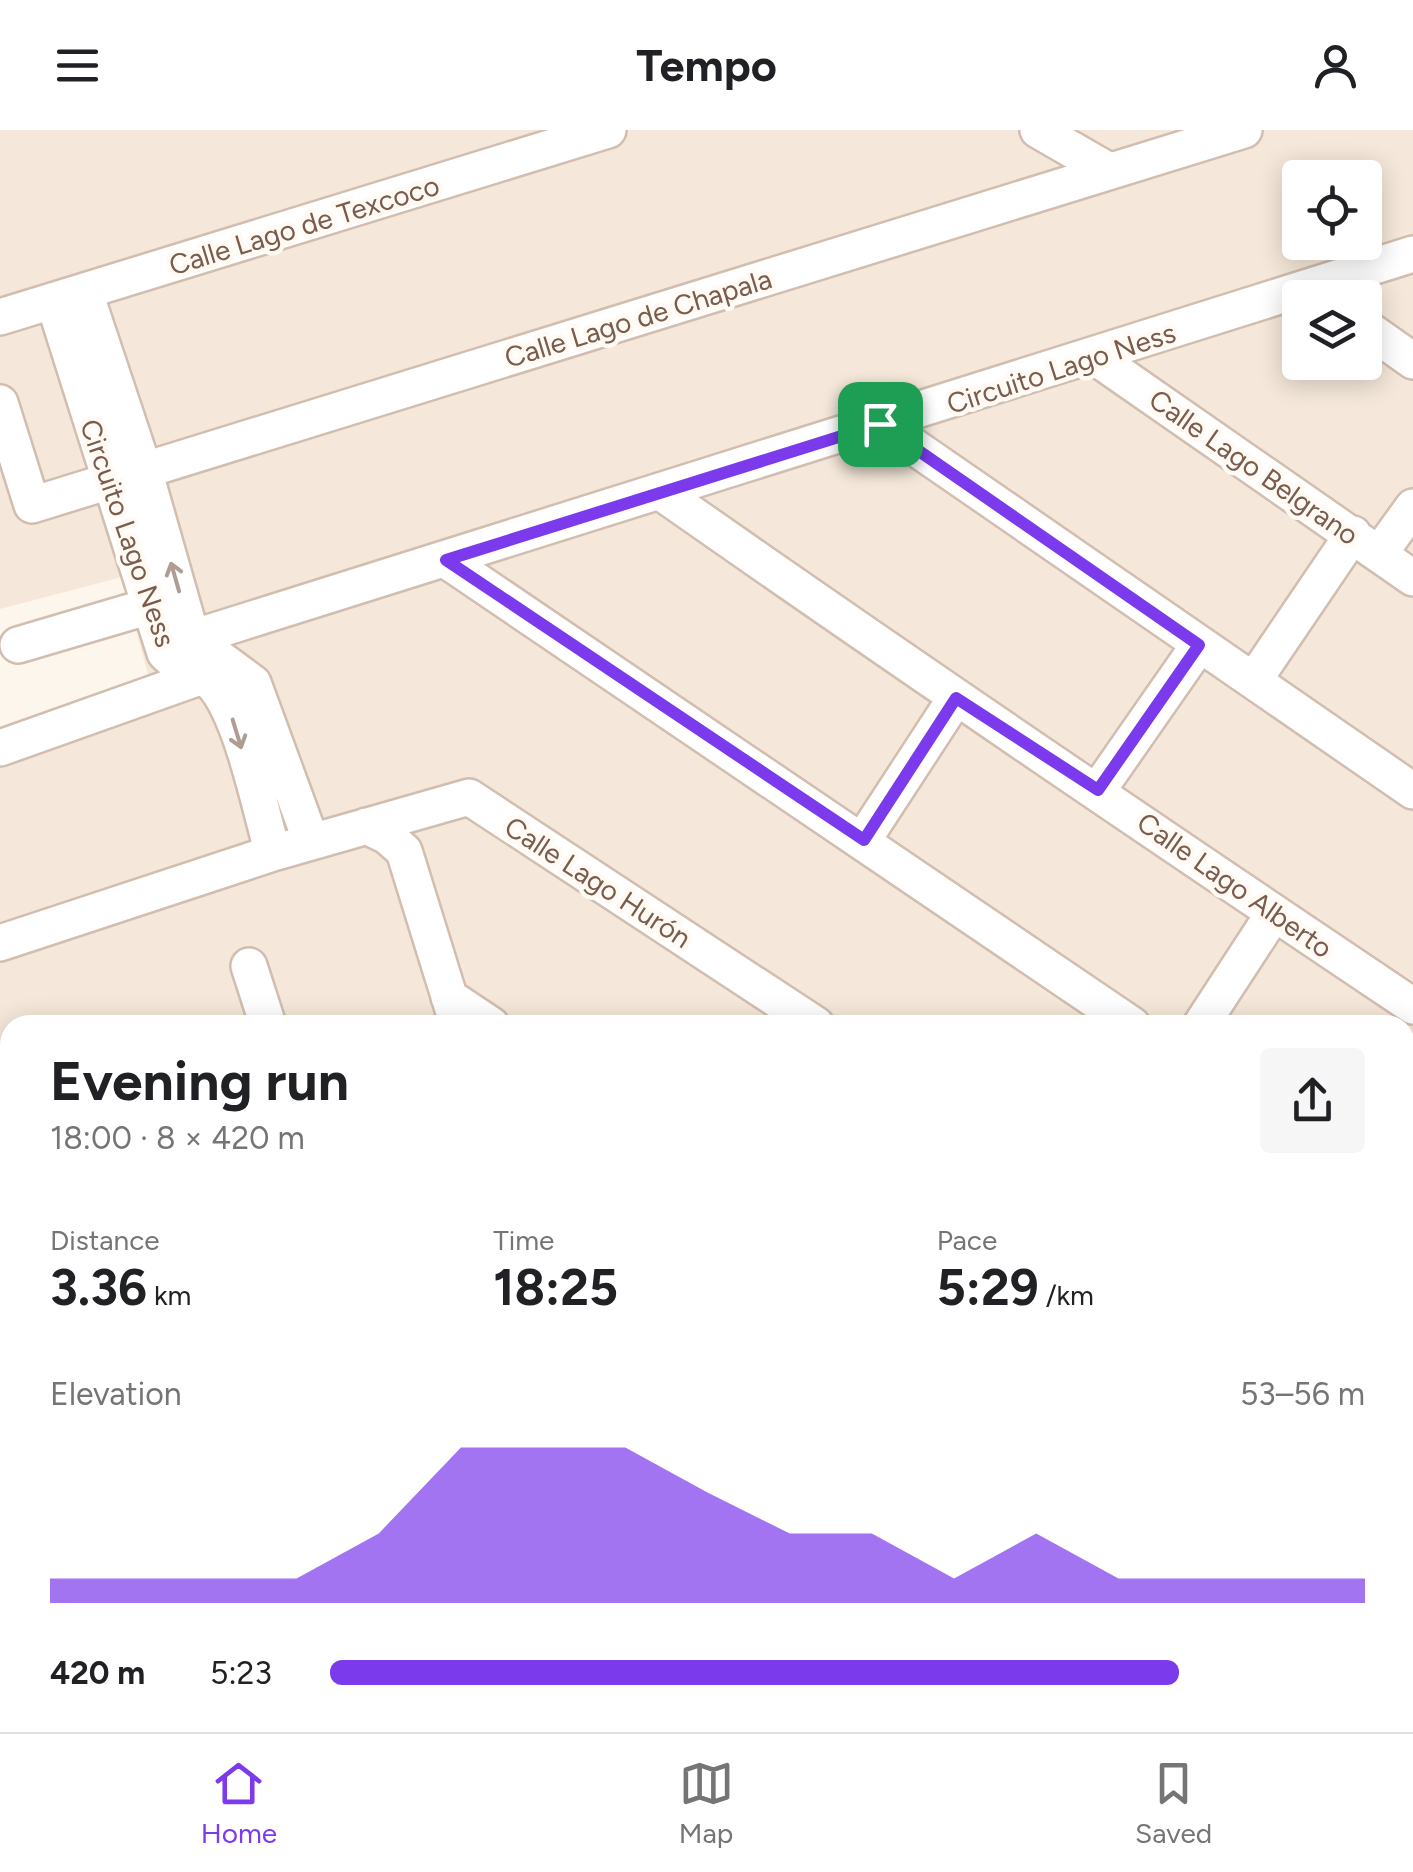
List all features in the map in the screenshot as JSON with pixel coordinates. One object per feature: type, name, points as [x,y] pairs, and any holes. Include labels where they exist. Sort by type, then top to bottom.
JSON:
[{"type":"street","name":"Calle Lago de Texcoco","points":[[0,316],[70,298],[608,130]]},
{"type":"street","points":[[1038,130],[1110,172]]},
{"type":"street","name":"Calle Lago de Chapala","points":[[0,403],[32,505],[1244,130]]},
{"type":"street","name":"Circuito Lago Ness","points":[[1348,280],[1413,254]]},
{"type":"street","name":"Circuito Lago Ness","points":[[70,298],[144,470],[192,638],[214,671],[228,705],[273,853]]},
{"type":"street","name":"Circuito Lago Ness","points":[[70,298],[108,482],[165,653],[182,671],[214,671],[253,684],[318,840]]},
{"type":"street","name":"Circuito Lago Ness","points":[[192,638],[1282,303]]},
{"type":"street","points":[[1382,340],[1413,361]]},
{"type":"street","name":"Calle Lago Belgrano","points":[[1095,358],[1413,578]]},
{"type":"street","points":[[880,424],[1413,791]]},
{"type":"street","name":"Calle Lago Alberto","points":[[662,492],[956,698],[1098,790],[1413,1006]]},
{"type":"street","points":[[1254,680],[1366,544],[1413,507]]},
{"type":"street","points":[[446,560],[1118,1015]]},
{"type":"street","points":[[18,645],[150,606]]},
{"type":"street","points":[[0,748],[214,671],[237,649],[242,621]]},
{"type":"street","points":[[1098,790],[1199,645]]},
{"type":"street","points":[[864,840],[956,698]]},
{"type":"street","name":"Calle Lago Hurón","points":[[318,840],[469,798],[801,1015]]},
{"type":"street","points":[[366,826],[387,836],[404,851],[454,1011]]},
{"type":"street","points":[[0,942],[318,840],[361,848],[393,868],[419,893]]},
{"type":"street","points":[[1208,1015],[1274,913]]},
{"type":"street","points":[[248,966],[265,1015]]},
{"type":"shaded area","points":[[0,130],[1413,130],[1413,1015],[0,1015],[0,740],[151,686],[122,577],[0,609]]},
{"type":"route","points":[[880,424],[1199,645],[1098,790],[956,698],[864,840],[446,560],[586,516],[880,424]]}]
